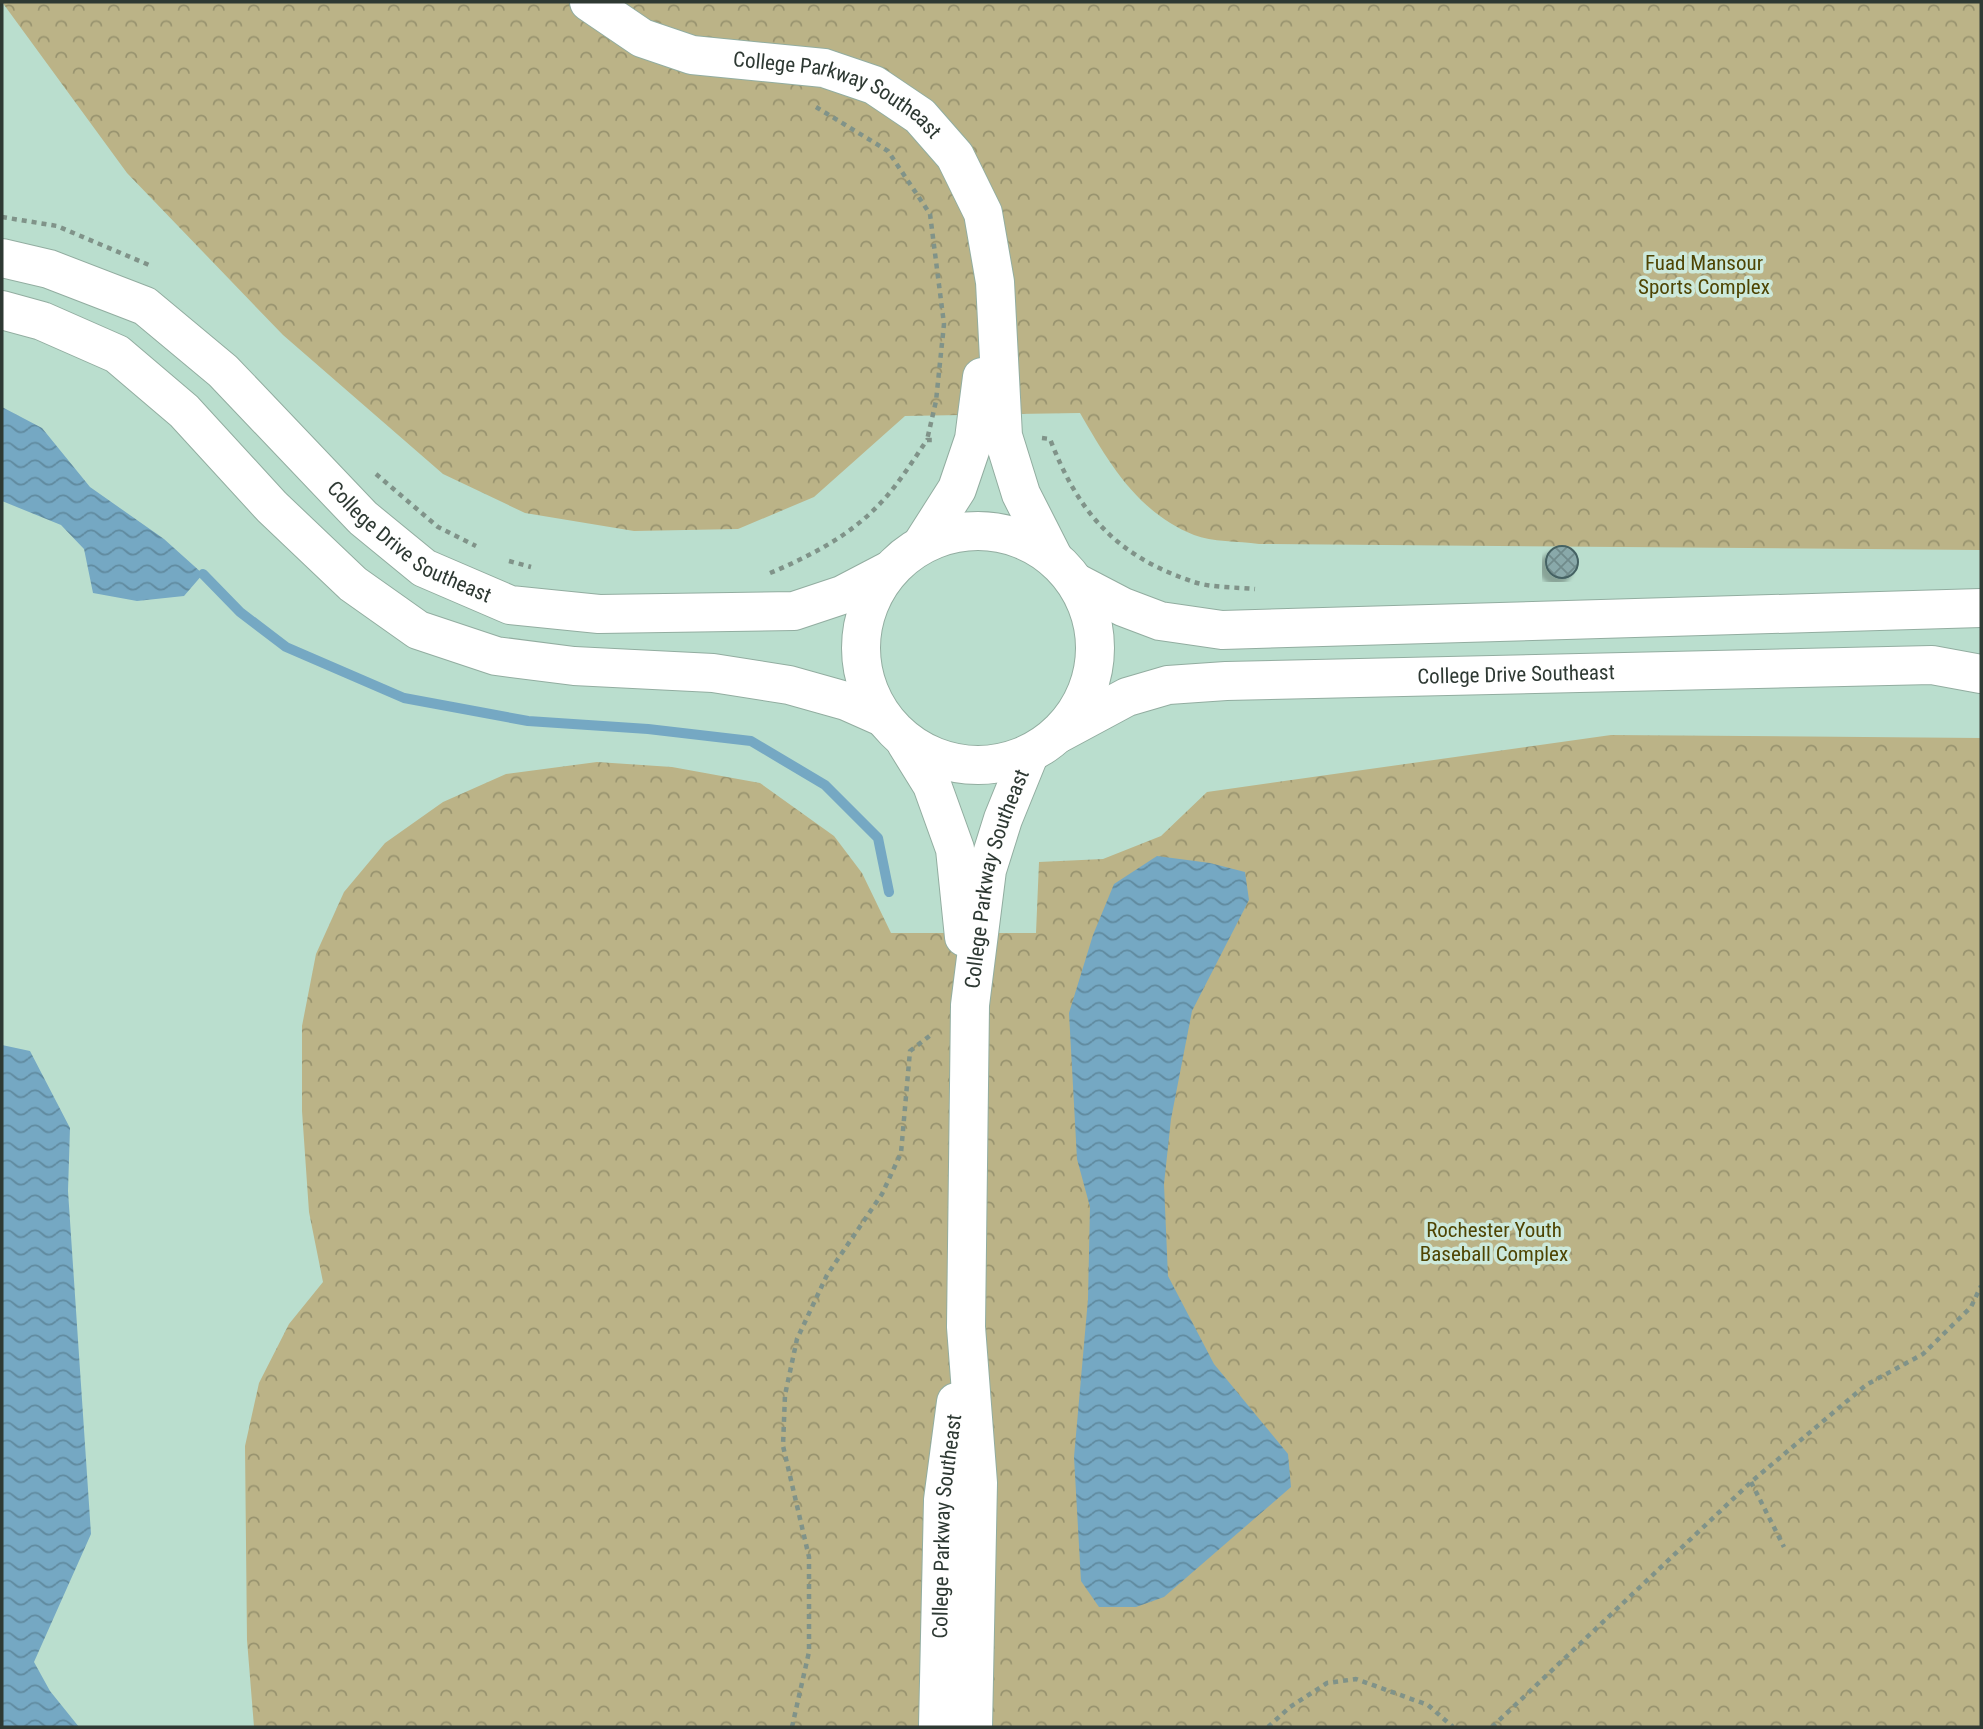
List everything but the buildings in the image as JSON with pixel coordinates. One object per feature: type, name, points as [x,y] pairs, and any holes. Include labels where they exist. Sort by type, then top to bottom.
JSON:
[{"type":"street","name":"College Parkway Southeast","points":[[589,2],[642,38],[692,55],[824,68],[874,85],[920,116],[955,156],[983,213],[995,282],[988,437],[922,544]]},
{"type":"street","name":"College Drive Southeast","points":[[2,258],[49,269],[145,306],[223,371],[363,519],[424,568],[510,606],[599,614],[794,611],[842,595],[888,571]]},
{"type":"street","points":[[2,310],[42,321],[117,354],[184,411],[272,507],[353,584],[418,629],[496,656],[574,666],[713,673],[789,685],[846,701],[941,761],[984,766],[1029,755],[1060,733],[1084,699],[1095,661],[1093,622],[1065,570]]},
{"type":"street","name":"College Parkway Southeast","points":[[988,437],[1065,570]]},
{"type":"street","points":[[893,729],[864,679],[860,653],[866,611],[888,571],[922,544],[947,534],[992,531],[1012,535],[1123,607],[1160,621],[1222,630],[1981,608]]},
{"type":"street","name":"College Drive Southeast","points":[[1060,733],[1127,697],[1168,685],[1226,681],[1932,665],[1981,674]]},
{"type":"street","name":"College Parkway Southeast","points":[[893,729],[932,785],[955,849],[970,1005],[966,1327],[978,1483],[973,1727]]},
{"type":"street","name":"College Parkway Southeast","points":[[970,1005],[987,870],[1003,819],[1029,755]]},
{"type":"street","name":"College Parkway Southeast","points":[[938,1727],[943,1500],[966,1327]]},
{"type":"path","points":[[766,575],[808,557],[855,527],[886,497],[927,440],[936,401],[944,324],[930,214],[888,151],[810,103]]},
{"type":"path","points":[[2,218],[57,226],[154,268]]},
{"type":"path","points":[[927,440],[988,437],[1050,439],[1066,481],[1101,529],[1140,557],[1193,582],[1266,590]]},
{"type":"path","points":[[367,464],[438,527],[488,552]]},
{"type":"path","points":[[500,559],[540,569]]},
{"type":"path","points":[[792,1727],[809,1651],[809,1557],[783,1446],[785,1395],[797,1339],[827,1275],[882,1194],[901,1153],[910,1051],[970,1005]]},
{"type":"path","points":[[1492,1727],[1751,1482],[1866,1385],[1923,1354],[1972,1307],[1981,1286]]},
{"type":"path","points":[[1751,1482],[1784,1547]]},
{"type":"path","points":[[1268,1727],[1290,1707],[1327,1683],[1356,1679],[1428,1704],[1453,1727]]},
{"type":"shaded area","points":[[2,2],[1981,2],[1981,1727],[2,1727]]},
{"type":"green space","name":"Fuad Mansour Sports Complex","points":[[2,2],[1981,2],[1981,550],[1259,544],[1209,539],[1174,525],[1141,499],[1114,468],[1080,413],[905,416],[814,497],[738,529],[634,531],[525,513],[443,474],[283,335],[127,173]]},
{"type":"green space","name":"Rochester Youth Baseball Complex","points":[[1611,735],[1981,738],[1981,1727],[254,1727],[247,1640],[245,1446],[259,1383],[289,1324],[323,1282],[309,1212],[302,1111],[302,1026],[316,954],[344,892],[385,843],[443,802],[506,774],[597,762],[672,767],[760,783],[834,836],[862,873],[891,933],[1036,933],[1039,862],[1103,859],[1161,836],[1207,792]]},
{"type":"water","points":[[2,407],[42,428],[90,487],[164,539],[203,574],[184,596],[137,601],[93,593],[84,549],[61,525],[2,501]]},
{"type":"water","points":[[1157,856],[1210,863],[1245,872],[1249,900],[1192,1011],[1171,1119],[1164,1184],[1168,1276],[1214,1364],[1288,1454],[1291,1487],[1164,1597],[1136,1607],[1099,1607],[1081,1581],[1074,1457],[1088,1299],[1090,1207],[1077,1159],[1069,1013],[1093,935],[1114,884]]},
{"type":"water","points":[[2,1045],[30,1051],[70,1128],[68,1191],[91,1534],[34,1662],[50,1691],[79,1727],[2,1727]]},
{"type":"waterway","points":[[203,574],[240,612],[286,647],[404,698],[528,721],[648,729],[751,741],[825,785],[878,838],[889,892]]}]
